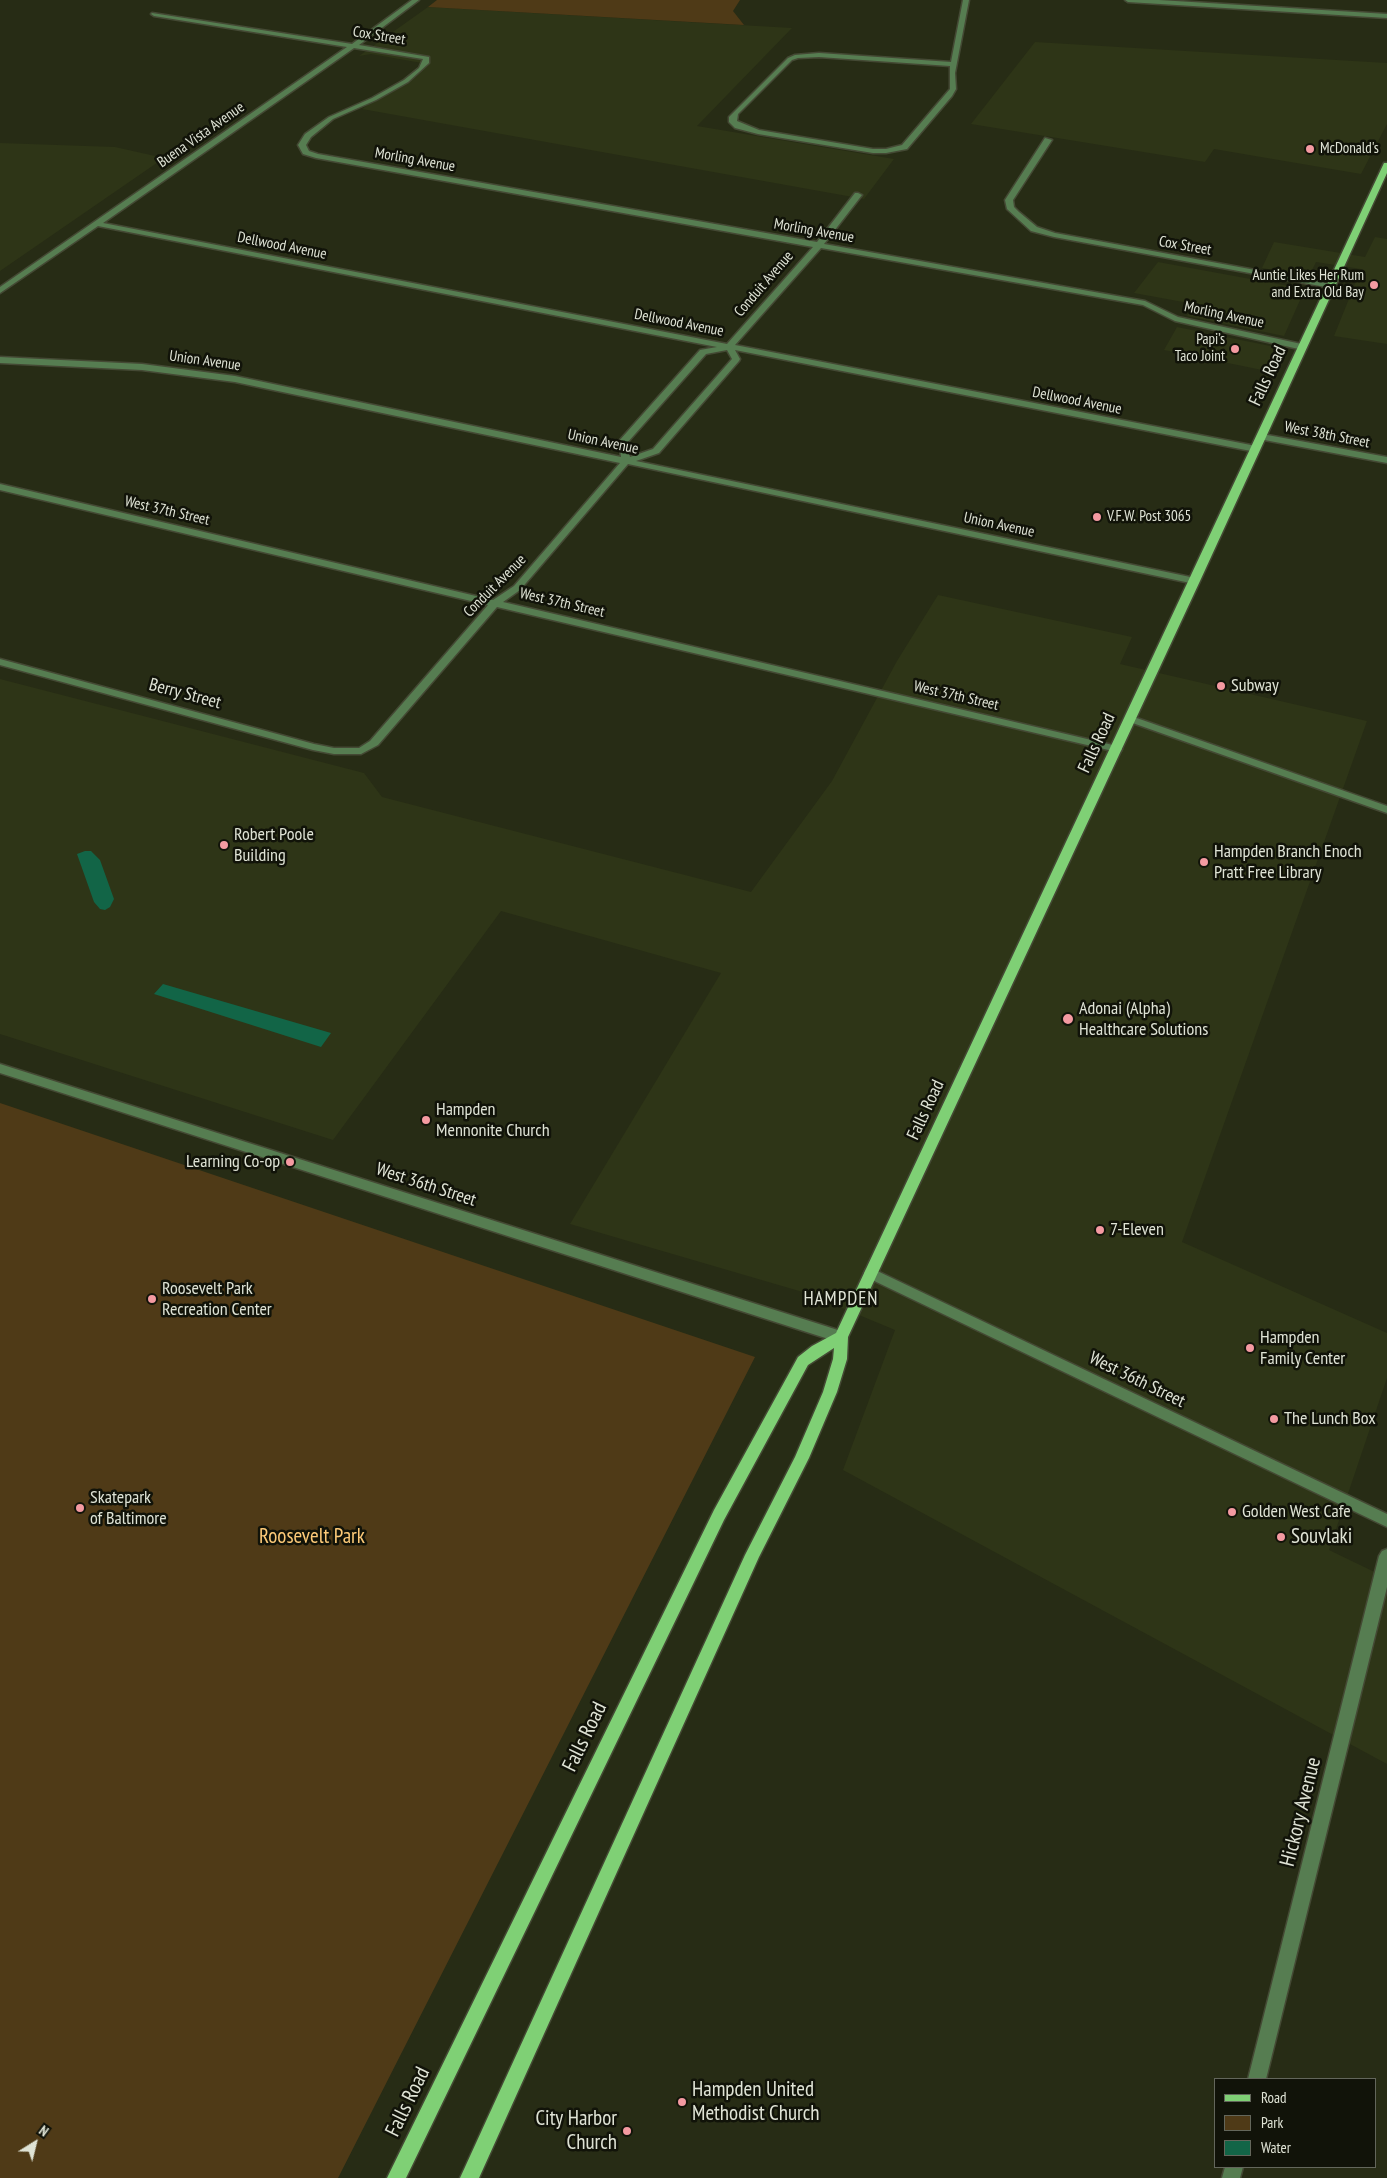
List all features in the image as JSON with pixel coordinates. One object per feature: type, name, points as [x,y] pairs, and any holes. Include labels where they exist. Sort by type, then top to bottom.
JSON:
[{"type":"main road","name":"Falls Road","points":[[469,2178],[745,1573],[802,1458],[830,1392],[840,1359],[841,1338],[1131,719],[1387,165]]},
{"type":"main road","name":"Falls Road","points":[[396,2178],[719,1515],[803,1361],[817,1350],[841,1338]]},
{"type":"street","name":"Buena Vista Avenue","points":[[0,292],[416,0]]},
{"type":"street","points":[[954,64],[819,55],[797,56],[790,60],[736,113],[733,122],[738,126],[758,132],[873,151],[904,148],[950,95],[953,89],[954,64],[966,0]]},
{"type":"street","points":[[1128,0],[1192,2],[1387,16]]},
{"type":"street","name":"Cox Street","points":[[154,14],[427,58],[426,63],[406,81],[374,99],[331,118],[315,130],[302,145],[306,152],[316,156]]},
{"type":"street","name":"Cox Street","points":[[1048,140],[1009,200],[1010,207],[1016,214],[1034,229],[1054,235],[1150,254],[1331,286]]},
{"type":"street","name":"Morling Avenue","points":[[316,156],[1145,303],[1175,319],[1303,347]]},
{"type":"street","name":"Conduit Avenue","points":[[729,347],[818,246],[858,195]]},
{"type":"street","name":"Dellwood Avenue","points":[[98,224],[1256,449]]},
{"type":"street","points":[[729,347],[736,359],[656,451],[626,461],[622,443],[703,352],[729,347]]},
{"type":"street","name":"Union Avenue","points":[[0,360],[30,363],[142,367],[211,374],[1195,581]]},
{"type":"street","name":"West 38th Street","points":[[1262,437],[1387,460]]},
{"type":"street","name":"Conduit Avenue","points":[[361,751],[374,743],[495,603],[517,588],[626,461]]},
{"type":"street","name":"West 37th Street","points":[[0,487],[1117,749]]},
{"type":"street","name":"Berry Street","points":[[0,662],[313,747],[334,751],[361,751]]},
{"type":"street","points":[[1131,719],[1387,810]]},
{"type":"street","name":"West 36th Street","points":[[0,1068],[841,1338]]},
{"type":"street","name":"West 36th Street","points":[[872,1273],[1387,1521]]},
{"type":"street","name":"Hickory Avenue","points":[[1257,2078],[1387,1556]]},
{"type":"shaded area","points":[[428,7],[792,28],[697,126],[894,159],[864,199],[362,109],[411,74],[422,63],[371,54],[359,56]]},
{"type":"shaded area","points":[[1035,42],[1387,63],[1387,124],[1361,174],[1214,149],[1205,162],[971,124]]},
{"type":"shaded area","points":[[0,143],[115,147],[164,158],[0,271]]},
{"type":"shaded area","points":[[1375,237],[1387,239],[1387,344],[1334,336],[1361,269],[1316,262],[1309,276],[1262,268],[1274,242],[1365,257]]},
{"type":"shaded area","points":[[1158,262],[1305,289],[1284,336],[1187,316],[1194,304],[1134,293]]},
{"type":"shaded area","points":[[1177,327],[1280,348],[1267,371],[1164,350]]},
{"type":"shaded area","points":[[938,595],[1132,637],[1120,664],[1367,721],[1182,1242],[1387,1333],[1387,1378],[1329,1550],[1387,1578],[1387,1764],[843,1470],[895,1330],[806,1293],[570,1224],[721,973],[501,911],[333,1140],[0,1034],[0,679],[364,773],[382,797],[751,892],[832,781],[897,661]]},
{"type":"green space","points":[[437,0],[740,0],[733,11],[744,25],[428,7]]},
{"type":"green space","name":"Roosevelt Park","points":[[0,1103],[755,1357],[338,2178],[0,2178]]},
{"type":"water","points":[[91,851],[100,860],[114,899],[110,907],[105,910],[100,909],[94,902],[77,854]]},
{"type":"water","points":[[163,984],[331,1033],[321,1047],[154,994]]},
{"type":"place","name":"McDonald's","points":[[1310,149]]},
{"type":"place","name":"Auntie Likes Her Rum and Extra Old Bay","points":[[1374,285]]},
{"type":"place","name":"Papi’s Taco Joint","points":[[1235,349]]},
{"type":"place","name":"V.F.W. Post 3065","points":[[1097,517]]},
{"type":"place","name":"Subway","points":[[1221,686]]},
{"type":"place","name":"Robert Poole Building","points":[[224,845]]},
{"type":"place","name":"Hampden Branch Enoch Pratt Free Library","points":[[1204,862]]},
{"type":"place","name":"Adonai (Alpha) Healthcare Solutions","points":[[1068,1019]]},
{"type":"place","name":"Hampden Mennonite Church","points":[[426,1120]]},
{"type":"place","name":"Learning Co-op","points":[[290,1162]]},
{"type":"place","name":"7-Eleven","points":[[1100,1230]]},
{"type":"place","name":"Roosevelt Park Recreation Center","points":[[152,1299]]},
{"type":"place","name":"Hampden Family Center","points":[[1250,1348]]},
{"type":"place","name":"The Lunch Box","points":[[1274,1419]]},
{"type":"place","name":"Skatepark of Baltimore","points":[[80,1508]]},
{"type":"place","name":"Golden West Cafe","points":[[1232,1512]]},
{"type":"place","name":"Souvlaki","points":[[1281,1537]]},
{"type":"place","name":"Hampden United Methodist Church","points":[[682,2102]]},
{"type":"place","name":"City Harbor Church","points":[[627,2131]]},
{"type":"district","name":"HAMPDEN","points":[[841,1300]]}]
